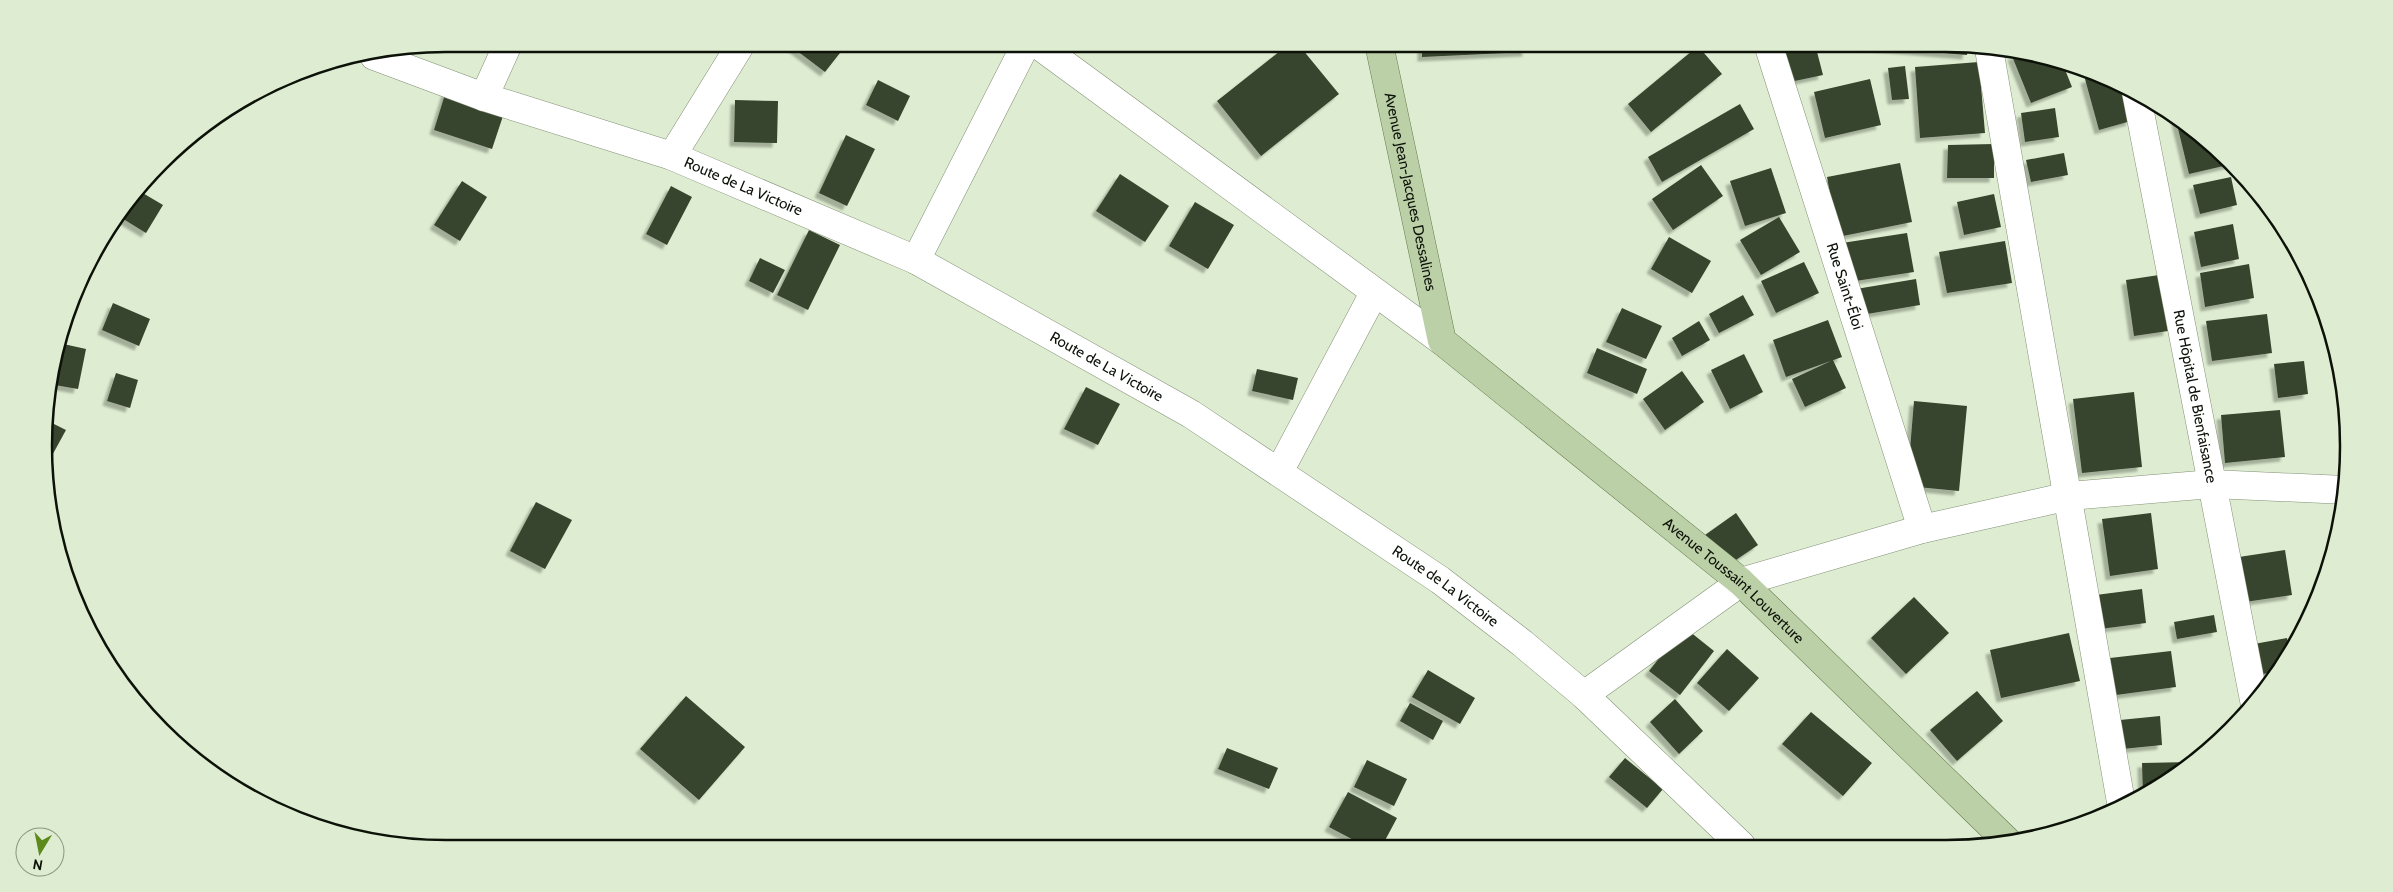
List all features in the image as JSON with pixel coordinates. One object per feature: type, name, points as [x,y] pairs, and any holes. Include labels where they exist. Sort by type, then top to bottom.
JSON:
[{"type":"main road","name":"Avenue Jean-Jacques Dessalines","points":[[1381,52],[1442,341]]},
{"type":"main road","name":"Avenue Toussaint Louverture","points":[[1442,341],[1741,582],[2001,835]]},
{"type":"street","points":[[484,97],[504,52]]},
{"type":"street","points":[[672,156],[736,52]]},
{"type":"street","points":[[916,260],[1022,52]]},
{"type":"street","points":[[1048,52],[1442,341]]},
{"type":"street","name":"Rue Saint-Éloi","points":[[1771,52],[1922,529]]},
{"type":"street","points":[[1990,55],[2120,799]]},
{"type":"street","name":"Route de La Victoire","points":[[380,58],[484,97],[672,156],[916,260],[1192,414],[1440,580],[1522,643],[1584,695],[1736,840]]},
{"type":"street","name":"Rue Hôpital de Bienfaisance","points":[[2138,102],[2253,693]]},
{"type":"street","points":[[1279,472],[1374,293]]},
{"type":"street","points":[[1584,695],[1741,582],[1922,529],[2068,496],[2212,484],[2338,490]]},
{"type":"building","points":[[799,52],[841,52],[825,72]]},
{"type":"building","points":[[1279,52],[1305,52],[1339,94],[1261,156],[1217,101]]},
{"type":"building","points":[[1422,52],[1527,52],[1422,57]]},
{"type":"building","points":[[1691,52],[1703,52],[1722,74],[1651,132],[1628,104]]},
{"type":"building","points":[[1784,52],[1817,52],[1823,75],[1790,82]]},
{"type":"building","points":[[1931,52],[1967,53],[1967,55]]},
{"type":"building","points":[[2013,58],[2066,71],[2072,87],[2031,103]]},
{"type":"building","points":[[1979,62],[1985,133],[1920,138],[1915,67]]},
{"type":"building","points":[[1905,66],[1909,99],[1892,100],[1888,68]]},
{"type":"building","points":[[1870,79],[1881,125],[1825,138],[1814,92]]},
{"type":"building","points":[[2085,79],[2098,82],[2124,94],[2131,121],[2099,130]]},
{"type":"building","points":[[878,80],[910,96],[898,121],[866,105]]},
{"type":"building","points":[[446,91],[505,110],[492,149],[434,130]]},
{"type":"building","points":[[735,100],[778,101],[777,143],[734,142]]},
{"type":"building","points":[[1740,104],[1754,129],[1662,182],[1648,157]]},
{"type":"building","points":[[2055,108],[2059,137],[2025,142],[2021,113]]},
{"type":"building","points":[[2178,127],[2223,166],[2189,174]]},
{"type":"building","points":[[846,135],[875,149],[847,206],[819,193]]},
{"type":"building","points":[[1994,144],[1994,178],[1947,178],[1948,145]]},
{"type":"building","points":[[2064,153],[2068,175],[2031,182],[2026,160]]},
{"type":"building","points":[[1900,163],[1912,222],[1838,237],[1827,177]]},
{"type":"building","points":[[1701,165],[1723,196],[1673,230],[1652,199]]},
{"type":"building","points":[[1771,168],[1786,213],[1745,226],[1730,181]]},
{"type":"building","points":[[1120,174],[1169,206],[1145,242],[1096,211]]},
{"type":"building","points":[[2231,177],[2237,205],[2200,214],[2193,185]]},
{"type":"building","points":[[462,181],[487,197],[460,241],[434,225]]},
{"type":"building","points":[[671,186],[692,197],[667,245],[646,234]]},
{"type":"building","points":[[144,194],[163,205],[146,233],[124,220]]},
{"type":"building","points":[[1994,194],[2001,227],[1964,235],[1957,202]]},
{"type":"building","points":[[1195,202],[1234,225],[1208,269],[1169,246]]},
{"type":"building","points":[[1779,217],[1800,252],[1761,275],[1740,240]]},
{"type":"building","points":[[2233,224],[2239,259],[2201,267],[2194,232]]},
{"type":"building","points":[[809,230],[840,245],[808,310],[777,295]]},
{"type":"building","points":[[1907,233],[1914,272],[1849,282],[1842,243]]},
{"type":"building","points":[[1669,237],[1711,261],[1692,293],[1651,269]]},
{"type":"building","points":[[2005,241],[2012,283],[1947,293],[1939,252]]},
{"type":"building","points":[[760,258],[785,270],[773,293],[749,281]]},
{"type":"building","points":[[1804,262],[1819,293],[1776,313],[1761,281]]},
{"type":"building","points":[[2249,264],[2254,298],[2205,307],[2200,273]]},
{"type":"building","points":[[2159,275],[2168,331],[2134,336],[2126,280]]},
{"type":"building","points":[[1916,279],[1920,305],[1861,315],[1856,289]]},
{"type":"building","points":[[1743,295],[1754,315],[1719,333],[1709,314]]},
{"type":"building","points":[[113,303],[150,319],[139,346],[102,330]]},
{"type":"building","points":[[1622,308],[1662,326],[1646,359],[1606,342]]},
{"type":"building","points":[[2267,314],[2272,353],[2212,361],[2206,321]]},
{"type":"building","points":[[1828,320],[1842,357],[1786,377],[1773,340]]},
{"type":"building","points":[[1699,321],[1710,340],[1682,356],[1672,338]]},
{"type":"building","points":[[66,345],[86,349],[78,389],[57,385]]},
{"type":"building","points":[[1597,348],[1647,369],[1637,394],[1587,373]]},
{"type":"building","points":[[1744,354],[1763,392],[1730,409],[1711,370]]},
{"type":"building","points":[[1833,360],[1846,388],[1805,407],[1792,379]]},
{"type":"building","points":[[2304,361],[2308,394],[2278,398],[2274,364]]},
{"type":"building","points":[[1257,369],[1298,378],[1293,400],[1252,391]]},
{"type":"building","points":[[1682,371],[1704,402],[1665,430],[1643,399]]},
{"type":"building","points":[[116,373],[138,380],[130,408],[107,401]]},
{"type":"building","points":[[1086,387],[1120,404],[1098,445],[1064,429]]},
{"type":"building","points":[[2134,392],[2142,467],[2082,473],[2073,399]]},
{"type":"building","points":[[1914,401],[1967,406],[1959,491],[1907,486]]},
{"type":"building","points":[[2280,410],[2285,457],[2225,463],[2221,415]]},
{"type":"building","points":[[53,423],[66,430],[52,455]]},
{"type":"building","points":[[536,502],[572,520],[545,569],[510,551]]},
{"type":"building","points":[[1736,513],[1758,545],[1727,566],[1705,535]]},
{"type":"building","points":[[2151,513],[2158,569],[2110,576],[2102,519]]},
{"type":"building","points":[[2285,550],[2292,595],[2245,602],[2239,557]]},
{"type":"building","points":[[2142,589],[2146,623],[2100,629],[2096,595]]},
{"type":"building","points":[[1914,597],[1949,633],[1906,674],[1871,638]]},
{"type":"building","points":[[2214,615],[2217,632],[2177,639],[2174,622]]},
{"type":"building","points":[[1684,627],[1714,651],[1680,695],[1649,671]]},
{"type":"building","points":[[2069,633],[2080,681],[2001,698],[1990,650]]},
{"type":"building","points":[[2287,638],[2288,643],[2269,673],[2260,675],[2254,644]]},
{"type":"building","points":[[1727,649],[1759,678],[1729,711],[1697,683]]},
{"type":"building","points":[[2171,651],[2176,687],[2116,695],[2110,658]]},
{"type":"building","points":[[1428,670],[1475,698],[1460,724],[1412,697]]},
{"type":"building","points":[[1977,691],[2003,721],[1957,761],[1930,730]]},
{"type":"building","points":[[686,696],[745,747],[699,800],[640,749]]},
{"type":"building","points":[[1675,699],[1703,731],[1679,754],[1650,722]]},
{"type":"building","points":[[1410,703],[1443,721],[1433,740],[1400,721]]},
{"type":"building","points":[[1811,712],[1872,763],[1843,796],[1782,744]]},
{"type":"building","points":[[2160,716],[2162,745],[2122,749],[2120,720]]},
{"type":"building","points":[[1227,748],[1278,768],[1269,789],[1218,769]]},
{"type":"building","points":[[1625,758],[1663,789],[1647,808],[1609,777]]},
{"type":"building","points":[[1367,760],[1407,779],[1394,806],[1354,787]]},
{"type":"building","points":[[2181,762],[2143,788],[2142,763]]},
{"type":"building","points":[[1348,792],[1397,818],[1385,840],[1354,840],[1329,827]]}]
